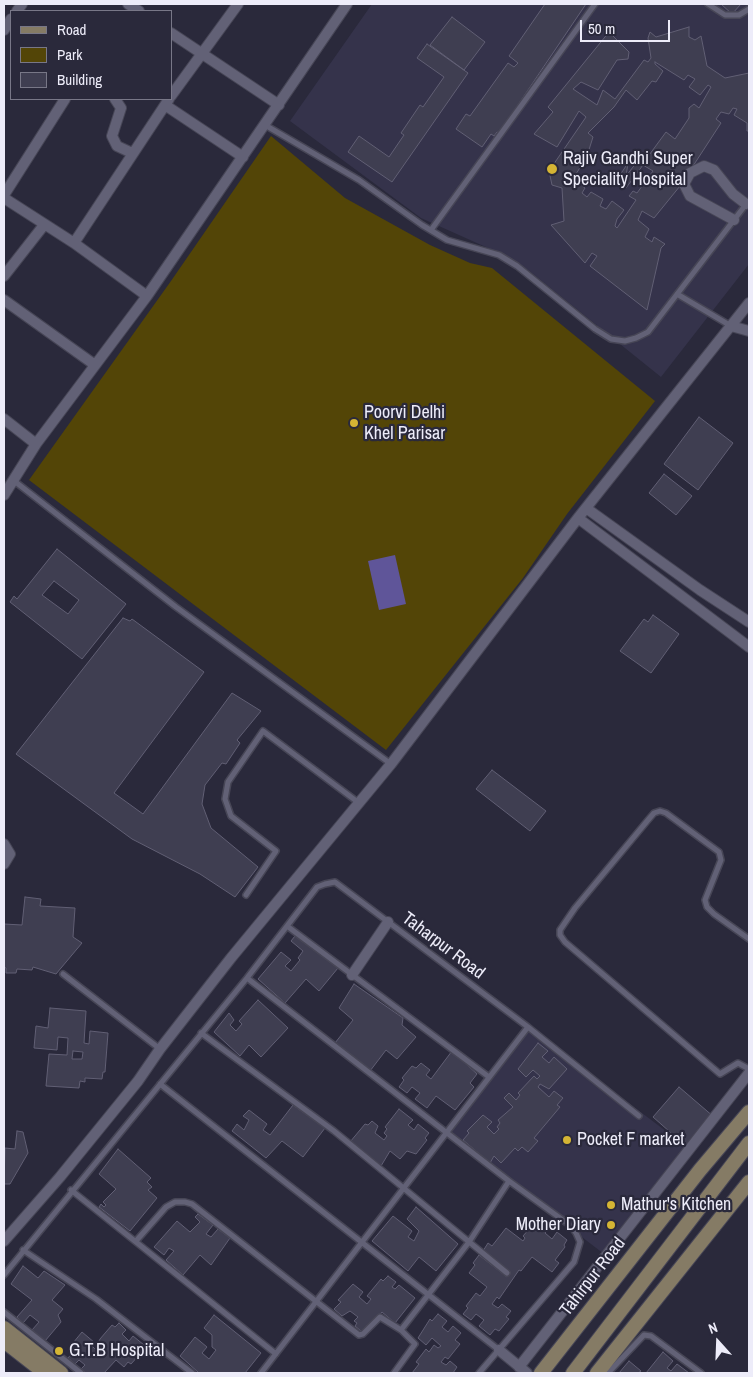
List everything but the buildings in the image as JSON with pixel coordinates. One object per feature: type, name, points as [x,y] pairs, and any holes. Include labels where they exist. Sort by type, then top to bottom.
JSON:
[{"type":"main road","name":"Tahirpur Road","points":[[541,1373],[749,1112]]},
{"type":"main road","points":[[573,1373],[749,1143]]},
{"type":"main road","points":[[583,1361],[601,1373],[749,1182]]},
{"type":"main road","points":[[663,1218],[680,1231]]},
{"type":"main road","points":[[4,1328],[61,1373]]},
{"type":"main road","points":[[4,1341],[45,1373]]},
{"type":"street","points":[[172,94],[201,52],[238,4]]},
{"type":"street","points":[[4,494],[36,444],[147,296],[347,4]]},
{"type":"street","points":[[172,34],[279,105]]},
{"type":"street","points":[[64,100],[4,196],[44,225],[74,243],[147,296]]},
{"type":"street","points":[[116,100],[121,108],[112,136],[117,146],[132,153]]},
{"type":"street","points":[[74,243],[168,100],[243,157]]},
{"type":"street","points":[[734,220],[690,196],[684,184],[690,173],[704,166],[714,170],[733,194],[748,202]]},
{"type":"street","points":[[4,276],[44,225]]},
{"type":"street","points":[[4,300],[95,365]]},
{"type":"street","points":[[4,1241],[66,1170],[138,1081],[160,1048],[391,764],[578,518],[749,303]]},
{"type":"street","points":[[731,326],[749,331]]},
{"type":"street","points":[[4,419],[36,444]]},
{"type":"street","points":[[586,508],[700,590],[749,622]]},
{"type":"street","points":[[578,518],[749,647]]},
{"type":"street","points":[[4,844],[10,854],[4,864]]},
{"type":"street","points":[[352,975],[388,922]]},
{"type":"street","points":[[499,1350],[523,1370],[749,1073]]},
{"type":"lane","points":[[431,230],[595,4]]},
{"type":"lane","points":[[708,4],[726,15],[739,15],[749,9]]},
{"type":"lane","points":[[265,125],[359,180],[447,240],[498,255],[517,266],[595,329],[611,339],[625,341],[648,332],[748,202]]},
{"type":"lane","points":[[677,294],[731,326]]},
{"type":"lane","points":[[13,480],[176,607],[391,764]]},
{"type":"lane","points":[[246,894],[276,851],[231,816],[225,799],[228,782],[263,730],[359,803]]},
{"type":"lane","points":[[749,939],[707,907],[705,900],[721,860],[719,852],[666,813],[660,811],[654,813],[648,820],[575,908],[560,930],[560,935],[565,942],[720,1074],[738,1063],[749,1069]]},
{"type":"lane","name":"Taharpur Road","points":[[71,1190],[247,978],[317,887],[336,882],[528,1027],[639,1116]]},
{"type":"lane","points":[[287,926],[489,1077]]},
{"type":"lane","points":[[63,974],[160,1048]]},
{"type":"lane","points":[[247,978],[446,1133],[571,1226],[580,1242],[574,1262],[479,1373]]},
{"type":"lane","points":[[261,1373],[528,1027]]},
{"type":"lane","points":[[201,1034],[334,1131],[507,1273]]},
{"type":"lane","points":[[160,1084],[499,1350]]},
{"type":"lane","points":[[401,1330],[469,1242],[509,1181]]},
{"type":"lane","points":[[4,1275],[71,1190],[276,1354]]},
{"type":"lane","points":[[136,1241],[166,1207],[175,1202],[192,1204],[359,1335],[363,1334],[380,1317],[401,1330],[415,1344],[394,1373]]},
{"type":"lane","points":[[23,1250],[96,1299],[192,1373]]},
{"type":"lane","points":[[4,1312],[81,1373]]},
{"type":"lane","points":[[601,1373],[644,1335],[651,1336],[701,1373]]},
{"type":"shaded area","name":"Rajiv Gandhi Super Speciality Hospital","points":[[372,4],[749,4],[749,264],[661,377],[528,270],[488,248],[421,218],[290,121]]},
{"type":"shaded area","points":[[395,555],[406,604],[379,610],[368,561]]},
{"type":"shaded area","name":"Pocket F market","points":[[528,1027],[687,1147],[604,1254],[446,1133]]},
{"type":"green space","name":"Poorvi Delhi Khel Parisar","points":[[271,136],[345,198],[430,245],[470,263],[492,268],[655,401],[567,514],[523,578],[386,750],[29,480],[171,281]]},
{"type":"place","name":"Rajiv Gandhi Super Speciality Hospital","points":[[552,169]]},
{"type":"place","name":"Poorvi Delhi Khel Parisar","points":[[354,423]]},
{"type":"place","name":"Pocket F market","points":[[567,1140]]},
{"type":"place","name":"Mathur's Kitchen","points":[[611,1205]]},
{"type":"place","name":"Mother Diary","points":[[611,1225]]},
{"type":"place","name":"G.T.B Hospital","points":[[59,1351]]}]
